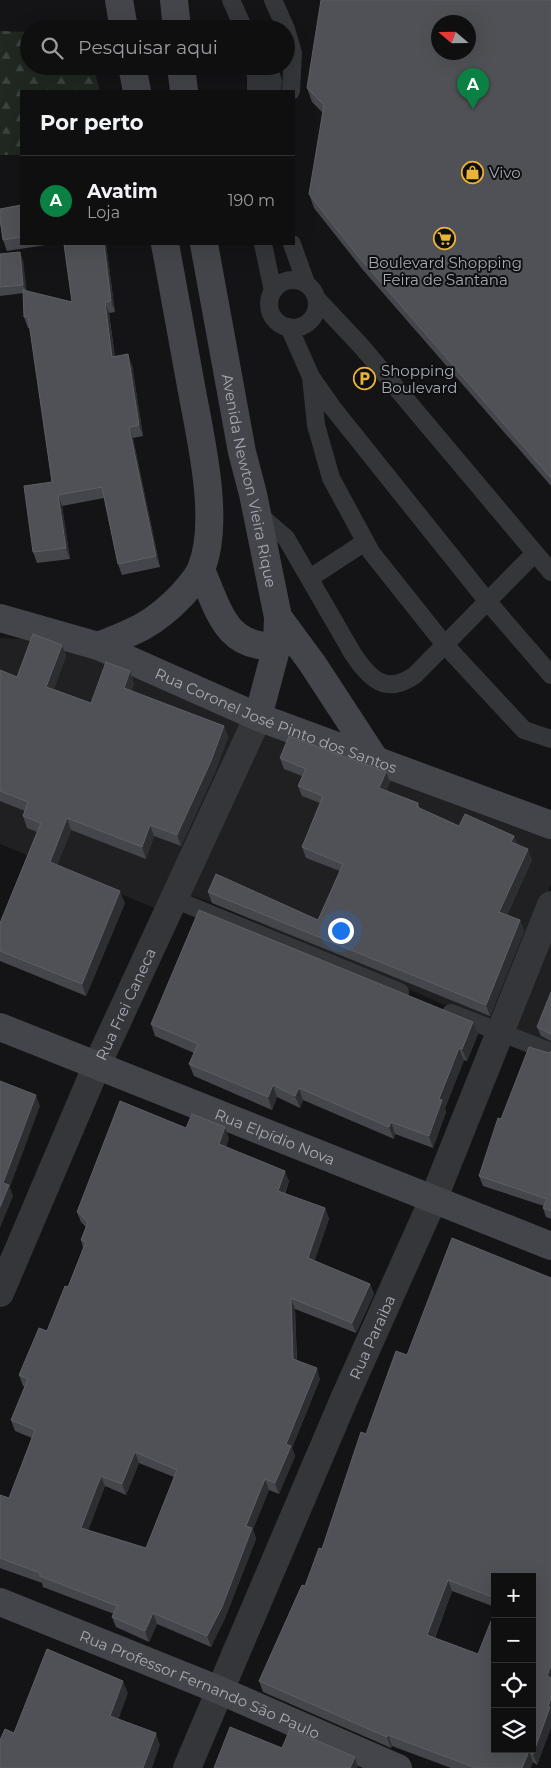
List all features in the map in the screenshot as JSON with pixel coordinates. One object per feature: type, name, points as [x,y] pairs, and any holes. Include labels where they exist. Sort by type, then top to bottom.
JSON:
[{"type":"street","points":[[119,0],[122,20]]},
{"type":"street","points":[[174,0],[176,20]]},
{"type":"street","points":[[134,75],[137,90]]},
{"type":"street","points":[[182,75],[184,90]]},
{"type":"street","points":[[98,646],[139,630],[163,615],[189,587],[201,570],[209,544],[208,502],[201,444],[165,245]]},
{"type":"street","name":"Avenida Newton Vieira Rique","points":[[204,245],[242,452],[257,513],[278,618],[277,646],[258,716]]},
{"type":"street","points":[[201,570],[224,622],[234,635],[245,642],[260,646],[277,646]]},
{"type":"street","name":"Rua Coronel José Pinto dos Santos","points":[[0,618],[98,646],[258,716],[551,826]]},
{"type":"street","points":[[278,618],[312,663],[374,758]]},
{"type":"street","name":"Rua Frei Caneca","points":[[0,1293],[97,1065],[258,716]]},
{"type":"street","name":"Rua Paraiba","points":[[187,1768],[344,1399],[433,1200],[551,905]]},
{"type":"street","name":"Rua Elpídio Nova","points":[[0,1027],[551,1246]]},
{"type":"street","name":"Rua Professor Fernando São Paulo","points":[[0,1602],[219,1690],[398,1768]]},
{"type":"lane","points":[[231,0],[240,20]]},
{"type":"lane","points":[[272,0],[282,20]]},
{"type":"lane","points":[[256,75],[256,90]]},
{"type":"lane","points":[[271,75],[273,81],[272,90]]},
{"type":"lane","points":[[291,90],[292,75]]},
{"type":"lane","points":[[262,245],[273,291],[270,309],[274,318],[280,324],[298,327],[314,316],[317,308],[316,298]]},
{"type":"lane","points":[[292,245],[306,283],[316,298],[362,347],[551,572]]},
{"type":"lane","points":[[273,291],[288,280],[306,283]]},
{"type":"lane","points":[[289,327],[311,377],[488,602],[551,675]]},
{"type":"lane","points":[[311,377],[316,425],[332,478],[371,552],[445,645],[524,730],[551,739]]},
{"type":"lane","points":[[257,513],[286,538],[353,654],[372,679],[381,683],[396,685],[407,681],[535,553]]},
{"type":"lane","points":[[310,578],[365,542]]},
{"type":"lane","points":[[174,899],[418,999]]},
{"type":"lane","points":[[436,1007],[551,1052]]},
{"type":"shaded area","points":[[0,638],[47,640],[247,722],[164,912],[0,844]]},
{"type":"shaded area","points":[[263,729],[551,837],[551,884],[497,1028],[208,901],[186,894]]},
{"type":"shaded area","points":[[551,932],[551,1043],[512,1029]]},
{"type":"green space","points":[[0,31],[20,32],[20,75],[96,75],[100,90],[20,90],[20,155],[0,155]]},
{"type":"building","name":"Boulevard Shopping Feira de Santana","points":[[321,0],[551,0],[551,478],[358,256],[309,194],[324,105],[307,88]]},
{"type":"building","points":[[20,205],[20,237],[3,240],[0,209]]},
{"type":"building","points":[[64,245],[104,245],[111,301],[105,302],[112,357],[128,354],[139,425],[129,427],[156,556],[118,564],[102,487],[58,495],[66,548],[33,552],[24,486],[52,482],[28,316],[24,317],[23,290],[72,302]]},
{"type":"building","points":[[20,252],[23,285],[0,287],[0,254]]},
{"type":"building","points":[[33,634],[62,645],[46,687],[91,703],[106,662],[130,671],[124,688],[224,726],[211,761],[177,835],[150,825],[142,847],[67,818],[50,862],[120,891],[82,984],[0,951],[0,923],[41,823],[23,816],[28,802],[0,791],[0,670],[17,677]]},
{"type":"building","points":[[289,736],[386,772],[379,788],[418,803],[417,807],[459,826],[465,814],[514,836],[511,842],[528,849],[499,912],[520,920],[486,1005],[208,892],[216,874],[318,920],[343,864],[302,847],[323,796],[298,786],[306,769],[280,758]]},
{"type":"building","points":[[199,910],[473,1022],[462,1049],[459,1048],[439,1099],[442,1100],[429,1136],[391,1122],[389,1127],[299,1088],[295,1096],[273,1085],[268,1097],[189,1064],[198,1044],[151,1024]]},
{"type":"building","points":[[551,992],[551,1034],[537,1027]]},
{"type":"building","points":[[529,1047],[549,1053],[551,1051],[551,1211],[543,1208],[547,1199],[479,1176],[498,1118],[501,1119]]},
{"type":"building","points":[[0,1081],[36,1095],[3,1183],[9,1185],[0,1207]]},
{"type":"building","points":[[120,1101],[186,1128],[192,1114],[225,1127],[219,1144],[285,1171],[278,1191],[325,1208],[308,1258],[370,1284],[352,1323],[291,1298],[293,1359],[317,1368],[286,1444],[291,1446],[275,1483],[265,1479],[246,1526],[252,1528],[222,1607],[207,1636],[153,1613],[145,1631],[112,1617],[117,1606],[0,1558],[0,1495],[9,1498],[35,1430],[11,1420],[28,1379],[19,1375],[39,1328],[47,1331],[65,1286],[68,1287],[86,1242],[81,1240],[88,1222],[77,1212]],"holes":[[[135,1452],[177,1470],[146,1548],[81,1528],[101,1476],[122,1484]]]},
{"type":"building","points":[[452,1238],[551,1278],[551,1665],[547,1676],[551,1678],[551,1698],[548,1707],[550,1707],[536,1746],[536,1573],[491,1573],[491,1596],[448,1580],[427,1635],[478,1654],[491,1621],[491,1753],[528,1753],[522,1768],[476,1768],[388,1735],[387,1737],[259,1681],[302,1585],[305,1586],[319,1548],[322,1549],[361,1432],[366,1434],[396,1351],[407,1355]]},
{"type":"building","points":[[47,1649],[123,1681],[110,1716],[156,1733],[143,1768],[0,1768],[0,1740],[5,1729],[14,1733]]},
{"type":"building","points":[[230,1727],[282,1748],[290,1729],[355,1757],[350,1768],[214,1768]]},
{"type":"place","name":"Avatim","points":[[473,109]]},
{"type":"place","name":"Vivo","points":[[473,172]]},
{"type":"place","name":"Boulevard Shopping Feira de Santana","points":[[445,239]]},
{"type":"place","name":"Shopping Boulevard","points":[[365,379]]}]
